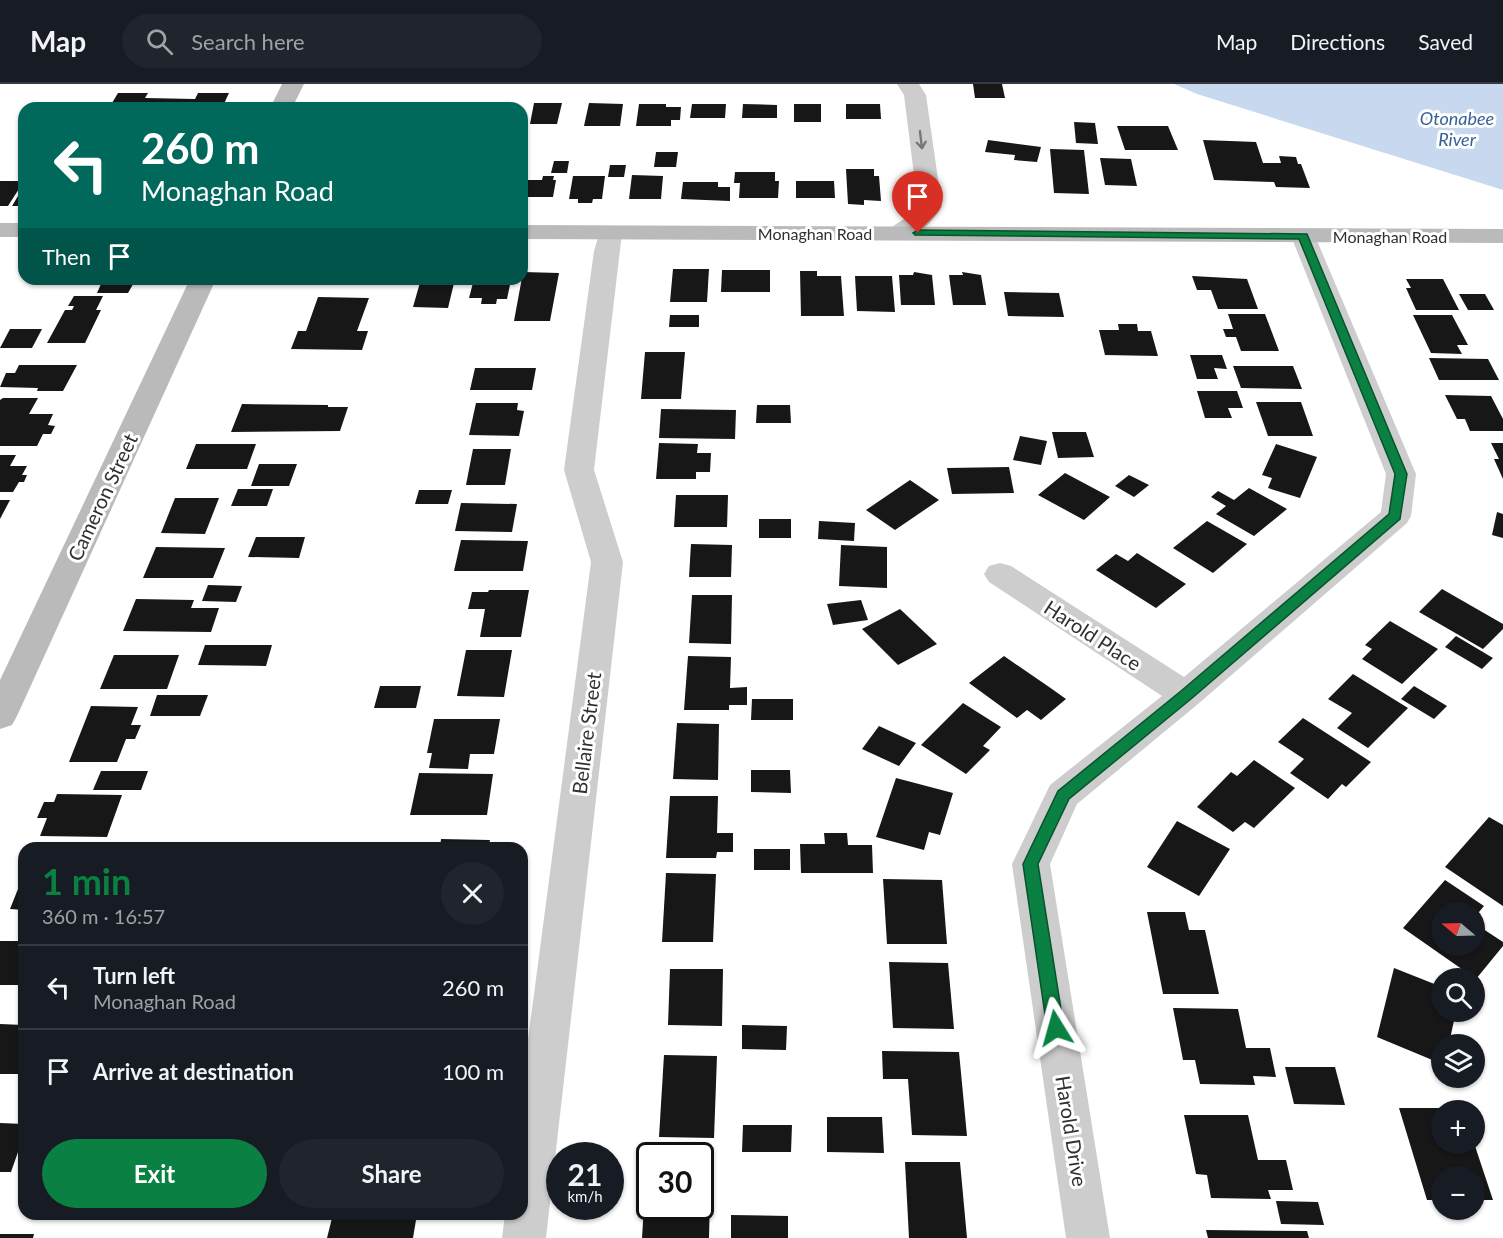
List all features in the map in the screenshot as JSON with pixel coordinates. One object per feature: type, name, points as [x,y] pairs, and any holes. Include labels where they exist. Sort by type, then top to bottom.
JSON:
[{"type":"street","points":[[284,102],[293,84]]},
{"type":"street","points":[[899,233],[923,218],[930,207],[915,95],[908,84]]},
{"type":"street","points":[[0,230],[18,230]]},
{"type":"street","name":"Monaghan Road","points":[[528,232],[1503,236]]},
{"type":"street","name":"Bellaire Street","points":[[528,1205],[607,562],[579,470],[610,232]]},
{"type":"street","name":"Harold Drive","points":[[1088,1238],[1031,864],[1063,795],[1186,695],[1395,516],[1401,474],[1303,236]]},
{"type":"street","name":"Cameron Street","points":[[0,716],[200,285]]},
{"type":"street","name":"Harold Place","points":[[1000,574],[1186,695]]},
{"type":"street","name":"Bellaire Street","points":[[524,1238],[526,1220]]},
{"type":"water","name":"Otonabee River","points":[[1174,84],[1503,84],[1503,190],[1197,94]]},
{"type":"building","points":[[973,84],[1002,84],[1005,98],[975,98]]},
{"type":"building","points":[[118,93],[148,93],[145,98],[195,99],[198,93],[229,93],[225,102],[113,102]]},
{"type":"building","points":[[534,103],[562,103],[557,124],[530,124]]},
{"type":"building","points":[[589,103],[623,104],[620,126],[584,126]]},
{"type":"building","points":[[639,104],[666,104],[666,107],[681,107],[680,120],[671,120],[671,126],[636,126]]},
{"type":"building","points":[[692,104],[726,104],[725,118],[690,118]]},
{"type":"building","points":[[743,104],[777,105],[777,118],[742,118]]},
{"type":"building","points":[[794,104],[821,104],[821,122],[794,122]]},
{"type":"building","points":[[846,104],[880,104],[881,119],[846,119]]},
{"type":"building","points":[[1074,122],[1095,123],[1098,144],[1076,143]]},
{"type":"building","points":[[1117,126],[1168,126],[1178,150],[1125,150]]},
{"type":"building","points":[[988,140],[1041,147],[1037,162],[1014,160],[1015,155],[985,152]]},
{"type":"building","points":[[1203,140],[1256,142],[1263,163],[1281,163],[1279,156],[1296,157],[1310,188],[1276,187],[1274,182],[1214,180]]},
{"type":"building","points":[[1050,149],[1084,150],[1089,194],[1054,193]]},
{"type":"building","points":[[656,152],[678,152],[676,167],[654,167]]},
{"type":"building","points":[[1100,158],[1131,159],[1137,186],[1105,185]]},
{"type":"building","points":[[554,161],[569,161],[567,173],[551,173]]},
{"type":"building","points":[[610,165],[626,165],[624,177],[608,177]]},
{"type":"building","points":[[846,169],[874,169],[874,176],[879,176],[881,201],[864,200],[864,205],[848,204]]},
{"type":"building","points":[[735,172],[775,172],[775,181],[779,181],[778,198],[739,198],[740,183],[734,183]]},
{"type":"building","points":[[632,175],[663,176],[661,199],[629,199]]},
{"type":"building","points":[[543,176],[554,176],[553,180],[556,180],[553,197],[528,197],[528,180],[542,180]]},
{"type":"building","points":[[573,176],[605,176],[602,199],[593,199],[592,203],[578,203],[578,199],[569,199]]},
{"type":"building","points":[[0,181],[18,181],[18,190],[8,206],[0,206]]},
{"type":"building","points":[[796,181],[834,181],[835,198],[796,198]]},
{"type":"building","points":[[683,182],[718,182],[718,187],[730,187],[730,201],[681,199]]},
{"type":"building","points":[[18,196],[18,206],[12,206]]},
{"type":"building","points":[[673,269],[709,269],[707,302],[670,302]]},
{"type":"building","points":[[722,270],[770,270],[770,292],[721,292]]},
{"type":"building","points":[[800,271],[817,271],[817,276],[841,276],[844,316],[801,316]]},
{"type":"building","points":[[528,272],[559,273],[550,321],[514,321],[521,285],[528,285]]},
{"type":"building","points":[[914,272],[932,275],[935,305],[901,305],[899,275],[913,275]]},
{"type":"building","points":[[962,272],[981,275],[986,305],[953,305],[949,275],[963,275]]},
{"type":"building","points":[[855,276],[892,276],[895,312],[857,311]]},
{"type":"building","points":[[1192,276],[1247,279],[1258,309],[1218,309],[1211,290],[1197,290]]},
{"type":"building","points":[[1406,279],[1443,279],[1459,310],[1416,310],[1406,288],[1411,288]]},
{"type":"building","points":[[101,285],[133,285],[128,293],[97,293]]},
{"type":"building","points":[[419,285],[454,285],[448,308],[413,307]]},
{"type":"building","points":[[472,285],[510,285],[507,299],[497,299],[496,304],[481,304],[482,298],[469,298]]},
{"type":"building","points":[[1004,292],[1059,293],[1064,317],[1008,316]]},
{"type":"building","points":[[1459,294],[1485,294],[1494,310],[1468,310]]},
{"type":"building","points":[[74,296],[103,296],[96,310],[101,310],[85,343],[47,343],[65,310],[72,310],[74,306],[68,306]]},
{"type":"building","points":[[318,297],[369,298],[357,331],[368,331],[362,350],[291,349],[298,331],[306,331]]},
{"type":"building","points":[[1228,314],[1265,314],[1279,351],[1241,351],[1236,337],[1226,337],[1223,329],[1233,329]]},
{"type":"building","points":[[670,315],[699,315],[699,327],[669,327]]},
{"type":"building","points":[[1413,315],[1452,315],[1468,345],[1457,345],[1462,354],[1431,353]]},
{"type":"building","points":[[1118,324],[1137,324],[1138,331],[1151,331],[1158,356],[1105,355],[1099,330],[1119,330]]},
{"type":"building","points":[[10,329],[42,329],[32,348],[0,348]]},
{"type":"building","points":[[645,352],[685,352],[681,399],[641,399]]},
{"type":"building","points":[[1190,355],[1222,355],[1227,369],[1214,368],[1218,379],[1197,379]]},
{"type":"building","points":[[1429,358],[1488,359],[1499,380],[1439,380]]},
{"type":"building","points":[[19,365],[77,365],[63,391],[0,387],[6,373],[15,373]]},
{"type":"building","points":[[1233,366],[1293,366],[1302,389],[1241,388]]},
{"type":"building","points":[[475,368],[536,368],[532,390],[470,390]]},
{"type":"building","points":[[1197,391],[1237,391],[1243,408],[1228,408],[1232,418],[1205,418]]},
{"type":"building","points":[[1445,395],[1491,396],[1503,419],[1503,431],[1470,431],[1465,419],[1457,419]]},
{"type":"building","points":[[3,398],[38,398],[29,414],[53,414],[48,425],[55,426],[51,434],[43,434],[37,446],[0,446],[0,400]]},
{"type":"building","points":[[1256,402],[1301,402],[1313,436],[1268,436]]},
{"type":"building","points":[[476,403],[518,403],[517,410],[524,411],[519,436],[469,435]]},
{"type":"building","points":[[242,404],[348,407],[340,431],[231,432]]},
{"type":"building","points":[[757,405],[790,405],[791,423],[756,423]]},
{"type":"building","points":[[661,409],[736,410],[735,439],[659,438]]},
{"type":"building","points":[[1052,432],[1086,432],[1094,457],[1058,458]]},
{"type":"building","points":[[1020,436],[1047,441],[1041,465],[1013,460]]},
{"type":"building","points":[[659,443],[698,444],[697,453],[711,453],[710,472],[696,472],[696,479],[656,479]]},
{"type":"building","points":[[1491,443],[1503,443],[1503,479],[1494,459],[1499,459]]},
{"type":"building","points":[[196,444],[256,444],[247,469],[186,469]]},
{"type":"building","points":[[1276,444],[1317,457],[1300,498],[1268,488],[1272,478],[1262,475]]},
{"type":"building","points":[[473,449],[511,449],[505,485],[466,485]]},
{"type":"building","points":[[0,455],[16,455],[10,466],[27,466],[22,475],[27,475],[24,482],[19,482],[13,492],[0,492]]},
{"type":"building","points":[[259,464],[297,464],[289,486],[251,486]]},
{"type":"building","points":[[1009,467],[1014,493],[952,494],[947,468]]},
{"type":"building","points":[[1065,473],[1110,497],[1084,520],[1038,495]]},
{"type":"building","points":[[1129,475],[1149,485],[1134,497],[1115,486]]},
{"type":"building","points":[[910,480],[939,500],[895,530],[866,510]]},
{"type":"building","points":[[1249,488],[1287,509],[1254,536],[1216,514],[1226,506],[1211,497],[1218,491],[1234,500]]},
{"type":"building","points":[[238,489],[273,489],[267,506],[231,506]]},
{"type":"building","points":[[419,490],[452,490],[448,504],[415,504]]},
{"type":"building","points":[[676,495],[728,495],[727,527],[674,527]]},
{"type":"building","points":[[175,498],[219,498],[205,534],[161,533]]},
{"type":"building","points":[[0,500],[10,500],[0,519]]},
{"type":"building","points":[[461,503],[517,504],[512,532],[455,531]]},
{"type":"building","points":[[1497,512],[1503,514],[1503,538],[1492,535]]},
{"type":"building","points":[[759,519],[791,519],[791,538],[759,538]]},
{"type":"building","points":[[819,521],[855,523],[854,541],[818,539]]},
{"type":"building","points":[[1207,521],[1247,544],[1213,573],[1173,548]]},
{"type":"building","points":[[256,537],[305,537],[299,558],[248,557]]},
{"type":"building","points":[[461,540],[528,541],[523,571],[454,571]]},
{"type":"building","points":[[691,544],[732,545],[731,577],[689,577]]},
{"type":"building","points":[[841,545],[887,547],[887,588],[839,586]]},
{"type":"building","points":[[156,547],[225,548],[213,578],[143,578]]},
{"type":"building","points":[[1137,553],[1186,584],[1156,608],[1096,570],[1116,554],[1128,561]]},
{"type":"building","points":[[208,585],[242,586],[236,602],[202,601]]},
{"type":"building","points":[[1442,589],[1503,624],[1503,629],[1483,649],[1419,612]]},
{"type":"building","points":[[489,590],[529,590],[521,637],[480,637],[485,609],[468,609],[472,592],[488,592]]},
{"type":"building","points":[[692,595],[732,595],[731,644],[689,643]]},
{"type":"building","points":[[136,599],[194,600],[191,608],[219,608],[211,632],[123,631]]},
{"type":"building","points":[[861,600],[868,620],[833,625],[827,604]]},
{"type":"building","points":[[900,609],[937,644],[898,665],[862,629]]},
{"type":"building","points":[[1390,621],[1438,649],[1402,684],[1362,659],[1372,649],[1365,645]]},
{"type":"building","points":[[1456,636],[1493,658],[1482,669],[1445,647]]},
{"type":"building","points":[[205,645],[272,645],[266,666],[198,665]]},
{"type":"building","points":[[466,650],[512,650],[504,697],[457,696]]},
{"type":"building","points":[[114,655],[179,655],[167,689],[100,689]]},
{"type":"building","points":[[688,656],[731,657],[730,688],[747,687],[747,705],[729,705],[729,710],[684,710]]},
{"type":"building","points":[[1004,656],[1066,699],[1041,720],[1027,710],[1017,718],[969,683]]},
{"type":"building","points":[[1353,674],[1408,708],[1368,748],[1337,728],[1352,713],[1328,699]]},
{"type":"building","points":[[380,686],[421,686],[416,708],[374,708]]},
{"type":"building","points":[[1414,686],[1447,706],[1434,719],[1401,699]]},
{"type":"building","points":[[157,695],[208,695],[200,716],[150,716]]},
{"type":"building","points":[[752,699],[793,699],[793,720],[751,720]]},
{"type":"building","points":[[963,703],[1001,727],[983,746],[990,750],[966,774],[921,745]]},
{"type":"building","points":[[91,706],[138,707],[131,725],[141,725],[135,739],[126,739],[117,762],[69,762]]},
{"type":"building","points":[[1303,718],[1371,762],[1346,787],[1342,784],[1328,799],[1290,773],[1304,759],[1278,742]]},
{"type":"building","points":[[434,719],[500,719],[494,754],[470,754],[468,769],[429,768],[432,753],[427,753]]},
{"type":"building","points":[[677,723],[719,724],[718,780],[673,779]]},
{"type":"building","points":[[879,726],[916,743],[899,766],[862,749]]},
{"type":"building","points":[[1254,760],[1295,788],[1254,828],[1245,822],[1233,832],[1197,807],[1231,772],[1237,776]]},
{"type":"building","points":[[751,770],[790,770],[791,793],[751,792]]},
{"type":"building","points":[[101,771],[148,771],[141,790],[93,790]]},
{"type":"building","points":[[419,773],[493,774],[487,815],[410,815]]},
{"type":"building","points":[[896,778],[953,793],[940,835],[929,832],[924,850],[876,837]]},
{"type":"building","points":[[57,794],[122,795],[107,837],[40,836],[47,818],[37,818],[44,802],[54,802]]},
{"type":"building","points":[[670,796],[718,796],[717,833],[733,833],[733,852],[717,852],[716,858],[666,858]]},
{"type":"building","points":[[1489,817],[1503,825],[1503,906],[1445,867]]},
{"type":"building","points":[[1177,821],[1230,849],[1199,896],[1147,867]]},
{"type":"building","points":[[824,833],[847,833],[848,845],[872,845],[873,873],[801,873],[800,844],[825,844]]},
{"type":"building","points":[[441,839],[490,840],[490,842],[441,842]]},
{"type":"building","points":[[754,849],[790,849],[790,870],[754,870]]},
{"type":"building","points":[[666,873],[716,874],[713,942],[662,942]]},
{"type":"building","points":[[883,879],[942,880],[947,944],[887,944]]},
{"type":"building","points":[[1445,880],[1478,902],[1431,902],[1431,948],[1403,928]]},
{"type":"building","points":[[18,889],[18,910],[10,909]]},
{"type":"building","points":[[1147,912],[1185,912],[1189,930],[1205,930],[1219,994],[1163,994]]},
{"type":"building","points":[[1485,930],[1503,942],[1503,946],[1485,968],[1460,968],[1443,956],[1485,956]]},
{"type":"building","points":[[0,941],[18,941],[18,985],[0,985]]},
{"type":"building","points":[[889,962],[948,963],[954,1029],[893,1028]]},
{"type":"building","points":[[1394,968],[1431,983],[1431,1022],[1454,1022],[1451,1034],[1431,1034],[1431,1059],[1377,1037]]},
{"type":"building","points":[[670,969],[723,969],[722,1026],[668,1025]]},
{"type":"building","points":[[1173,1008],[1238,1009],[1246,1048],[1270,1048],[1276,1077],[1253,1076],[1255,1085],[1200,1084],[1195,1060],[1183,1060]]},
{"type":"building","points":[[0,1024],[18,1025],[18,1074],[0,1074]]},
{"type":"building","points":[[742,1025],[787,1026],[786,1050],[742,1049]]},
{"type":"building","points":[[882,1051],[959,1052],[967,1136],[912,1135],[908,1079],[883,1079]]},
{"type":"building","points":[[664,1055],[717,1056],[714,1138],[659,1137]]},
{"type":"building","points":[[1285,1067],[1335,1067],[1345,1105],[1294,1104]]},
{"type":"building","points":[[1399,1108],[1431,1108],[1431,1154],[1478,1154],[1482,1166],[1431,1166],[1431,1200],[1427,1200]]},
{"type":"building","points":[[1184,1115],[1248,1115],[1258,1160],[1286,1160],[1293,1190],[1268,1190],[1271,1199],[1211,1198],[1207,1175],[1196,1174]]},
{"type":"building","points":[[827,1117],[882,1117],[884,1153],[827,1152]]},
{"type":"building","points":[[0,1123],[18,1124],[18,1152],[11,1172],[0,1172]]},
{"type":"building","points":[[743,1125],[792,1125],[791,1152],[742,1152]]},
{"type":"building","points":[[905,1162],[960,1162],[967,1238],[909,1238]]},
{"type":"building","points":[[1485,1176],[1493,1200],[1485,1200]]},
{"type":"building","points":[[1276,1201],[1318,1202],[1324,1225],[1281,1224]]},
{"type":"building","points":[[731,1215],[788,1216],[788,1238],[731,1238]]},
{"type":"building","points":[[332,1220],[416,1220],[413,1238],[327,1238]]},
{"type":"building","points":[[643,1220],[709,1220],[709,1238],[642,1238]]},
{"type":"building","points":[[1206,1230],[1307,1231],[1309,1238],[1208,1238]]},
{"type":"building","points":[[0,1234],[34,1234],[33,1238],[0,1238]]},
{"type":"route","points":[[918,233],[1303,236],[1401,474],[1395,516],[1186,695],[1063,795],[1031,864],[1056,1028]]}]
